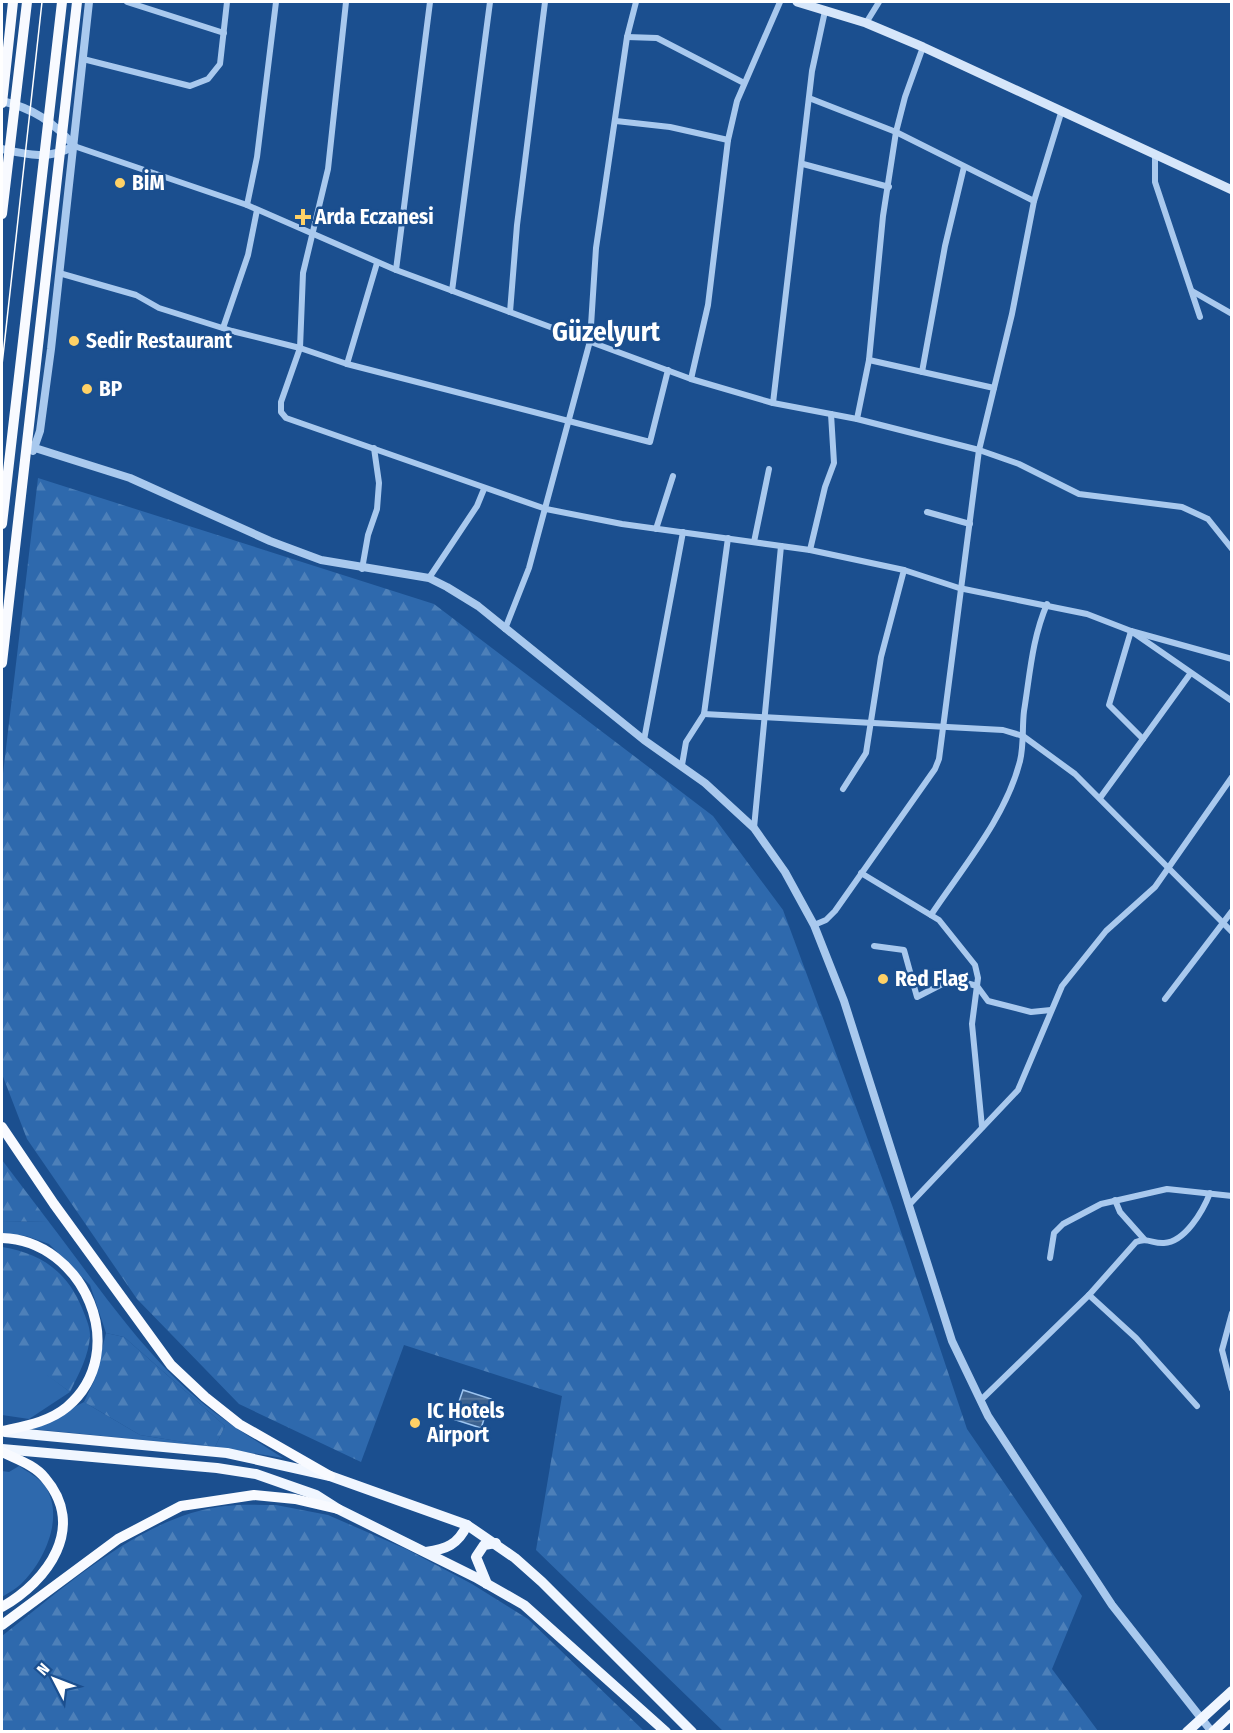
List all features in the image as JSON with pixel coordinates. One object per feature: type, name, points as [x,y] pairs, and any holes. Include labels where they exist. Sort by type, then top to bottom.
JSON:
[{"type":"highway","points":[[2,102],[13,2]]},
{"type":"highway","points":[[2,214],[27,2]]},
{"type":"highway","points":[[2,524],[62,2]]},
{"type":"highway","points":[[2,663],[77,2]]},
{"type":"highway","points":[[2,1127],[67,1223],[171,1365],[205,1397],[239,1424],[330,1476]]},
{"type":"highway","points":[[2,1238],[14,1239],[40,1248],[77,1278],[96,1319],[99,1343],[94,1371],[81,1391],[66,1407],[39,1422],[2,1431]]},
{"type":"highway","points":[[2,1450],[44,1476],[54,1490],[61,1515],[61,1544],[51,1564],[17,1598],[2,1607]]},
{"type":"highway","points":[[2,1625],[118,1539],[181,1506],[254,1495],[295,1499],[338,1509]]},
{"type":"main road","points":[[797,2],[866,23],[1232,190]]},
{"type":"main road","points":[[2,1431],[227,1454],[330,1476],[466,1525],[496,1543],[542,1582],[692,1731]]},
{"type":"main road","points":[[2,1450],[217,1468],[256,1474],[316,1495],[338,1509],[524,1605],[666,1731]]},
{"type":"main road","points":[[425,1552],[446,1549],[456,1543],[466,1525]]},
{"type":"main road","points":[[487,1584],[476,1557],[484,1545],[496,1543]]},
{"type":"main road","points":[[1187,1731],[1232,1691]]},
{"type":"main road","points":[[1212,1731],[1232,1714]]},
{"type":"street","points":[[24,463],[35,448],[40,431],[89,2]]},
{"type":"street","points":[[127,2],[224,33]]},
{"type":"street","points":[[83,59],[190,86],[208,80],[220,64],[227,2]]},
{"type":"street","points":[[247,205],[257,157],[276,2]]},
{"type":"street","points":[[346,2],[328,170],[303,273],[300,348],[280,402],[281,412],[295,422],[546,509],[656,529],[810,550],[904,570],[959,588],[1047,604],[1087,614],[1131,631],[1232,659]]},
{"type":"street","points":[[396,270],[430,2]]},
{"type":"street","points":[[452,291],[490,2]]},
{"type":"street","points":[[510,312],[518,225],[545,2]]},
{"type":"street","points":[[505,629],[529,568],[590,340],[596,248],[627,37],[636,2]]},
{"type":"street","points":[[691,379],[708,305],[728,140],[737,101],[780,2]]},
{"type":"street","points":[[866,23],[879,2]]},
{"type":"street","points":[[773,403],[803,164],[812,71],[825,11]]},
{"type":"street","points":[[627,37],[657,38],[744,83]]},
{"type":"street","points":[[857,419],[869,360],[883,216],[890,187],[896,132],[922,48]]},
{"type":"street","points":[[809,98],[896,132],[1034,201]]},
{"type":"street","points":[[2,102],[30,109],[62,131],[74,146],[247,205],[377,263],[691,379],[773,403],[857,419],[979,450],[1019,464],[1079,494],[1182,507],[1202,514],[1220,532],[1232,549]]},
{"type":"street","points":[[814,925],[826,920],[835,911],[935,769],[939,759],[959,588],[979,450],[1012,314],[1034,201],[1061,113]]},
{"type":"street","points":[[616,122],[670,127],[728,140]]},
{"type":"street","points":[[2,149],[32,156],[59,154],[74,146]]},
{"type":"street","points":[[1155,156],[1155,182],[1200,317]]},
{"type":"street","points":[[803,164],[890,187]]},
{"type":"street","points":[[922,372],[945,246],[964,167]]},
{"type":"street","points":[[223,328],[248,255],[257,210]]},
{"type":"street","points":[[347,364],[377,263]]},
{"type":"street","points":[[58,273],[136,295],[159,308],[300,348],[347,364],[650,442],[668,370]]},
{"type":"street","points":[[1192,291],[1232,314]]},
{"type":"street","points":[[869,360],[994,388]]},
{"type":"street","points":[[810,550],[822,498],[834,463],[831,414]]},
{"type":"street","points":[[35,448],[130,478],[311,556],[362,568],[429,578],[478,606],[644,740],[682,765],[739,812],[754,828],[785,872],[814,925],[844,1001],[952,1341],[988,1416],[1100,1587],[1212,1731]]},
{"type":"street","points":[[362,568],[368,535],[377,509],[379,483],[374,448]]},
{"type":"street","points":[[754,542],[770,469]]},
{"type":"street","points":[[656,529],[673,476]]},
{"type":"street","points":[[429,578],[477,506],[484,489]]},
{"type":"street","points":[[927,512],[970,524]]},
{"type":"street","points":[[644,740],[683,532]]},
{"type":"street","points":[[682,765],[686,742],[704,714],[728,538]]},
{"type":"street","points":[[754,828],[781,546]]},
{"type":"street","points":[[843,789],[866,753],[881,657],[904,570]]},
{"type":"street","points":[[931,915],[993,822],[1012,786],[1020,759],[1030,657],[1038,624],[1047,604]]},
{"type":"street","points":[[1131,631],[1232,701]]},
{"type":"street","points":[[1131,631],[1109,705],[1143,739]]},
{"type":"street","points":[[1100,798],[1190,674]]},
{"type":"street","points":[[704,714],[1003,730],[1023,736],[1075,774],[1232,932]]},
{"type":"street","points":[[909,1205],[1018,1090],[1062,986],[1106,931],[1155,887],[1232,777]]},
{"type":"street","points":[[861,873],[939,920],[975,965],[977,986],[972,1024],[982,1127]]},
{"type":"street","points":[[1165,999],[1232,911]]},
{"type":"street","points":[[874,946],[904,950],[917,997],[952,979],[977,986],[988,1001],[1031,1012],[1051,1010]]},
{"type":"street","points":[[1050,1258],[1052,1240],[1063,1224],[1086,1211],[1115,1200],[1167,1189],[1232,1196]]},
{"type":"street","points":[[1115,1200],[1119,1212],[1144,1239],[1162,1243],[1178,1239],[1205,1206],[1210,1193]]},
{"type":"street","points":[[981,1400],[1089,1295],[1137,1242],[1144,1239]]},
{"type":"street","points":[[1089,1295],[1136,1338],[1197,1406]]},
{"type":"street","points":[[1232,1313],[1222,1350],[1232,1389]]},
{"type":"green space","points":[[38,478],[434,604],[713,816],[783,910],[892,1205],[967,1429],[1082,1596],[1052,1669],[1098,1731],[723,1731],[536,1550],[562,1396],[404,1345],[361,1462],[239,1404],[137,1299],[27,1139],[2,1074],[2,782]]},
{"type":"green space","points":[[2,1160],[49,1222],[2,1221]]},
{"type":"green space","points":[[2,1221],[49,1222],[125,1323],[167,1370],[214,1412],[283,1458],[215,1447],[225,1426],[124,1337],[106,1333],[90,1285],[49,1244],[26,1236],[2,1233]]},
{"type":"green space","points":[[2,1247],[28,1254],[51,1266],[69,1284],[76,1295],[90,1335],[88,1350],[70,1392],[34,1366],[2,1333]]},
{"type":"green space","points":[[2,1332],[37,1367],[70,1392],[29,1419],[2,1415]]},
{"type":"green space","points":[[106,1333],[124,1337],[225,1426],[215,1447],[140,1435],[84,1402],[95,1379]]},
{"type":"green space","points":[[84,1402],[140,1435],[215,1447],[32,1429]]},
{"type":"green space","points":[[19,1466],[45,1486],[51,1498],[53,1524],[50,1538],[38,1563],[21,1584],[2,1597],[2,1471],[9,1472]]},
{"type":"green space","points":[[276,1505],[328,1515],[406,1549],[472,1584],[528,1619],[644,1731],[2,1731],[2,1636],[106,1556],[164,1523],[194,1512],[225,1506]]},
{"type":"shaded area","points":[[463,1390],[491,1399],[481,1428],[453,1419]]},
{"type":"tram line","points":[[2,365],[42,2]]},
{"type":"place","name":"BİM","points":[[120,183]]},
{"type":"place","name":"Arda Eczanesi","points":[[303,217]]},
{"type":"place","name":"Sedir Restaurant","points":[[74,341]]},
{"type":"place","name":"BP","points":[[87,389]]},
{"type":"place","name":"Red Flag","points":[[883,979]]},
{"type":"place","name":"IC Hotels Airport","points":[[415,1423]]},
{"type":"district","name":"Güzelyurt","points":[[606,332]]}]
